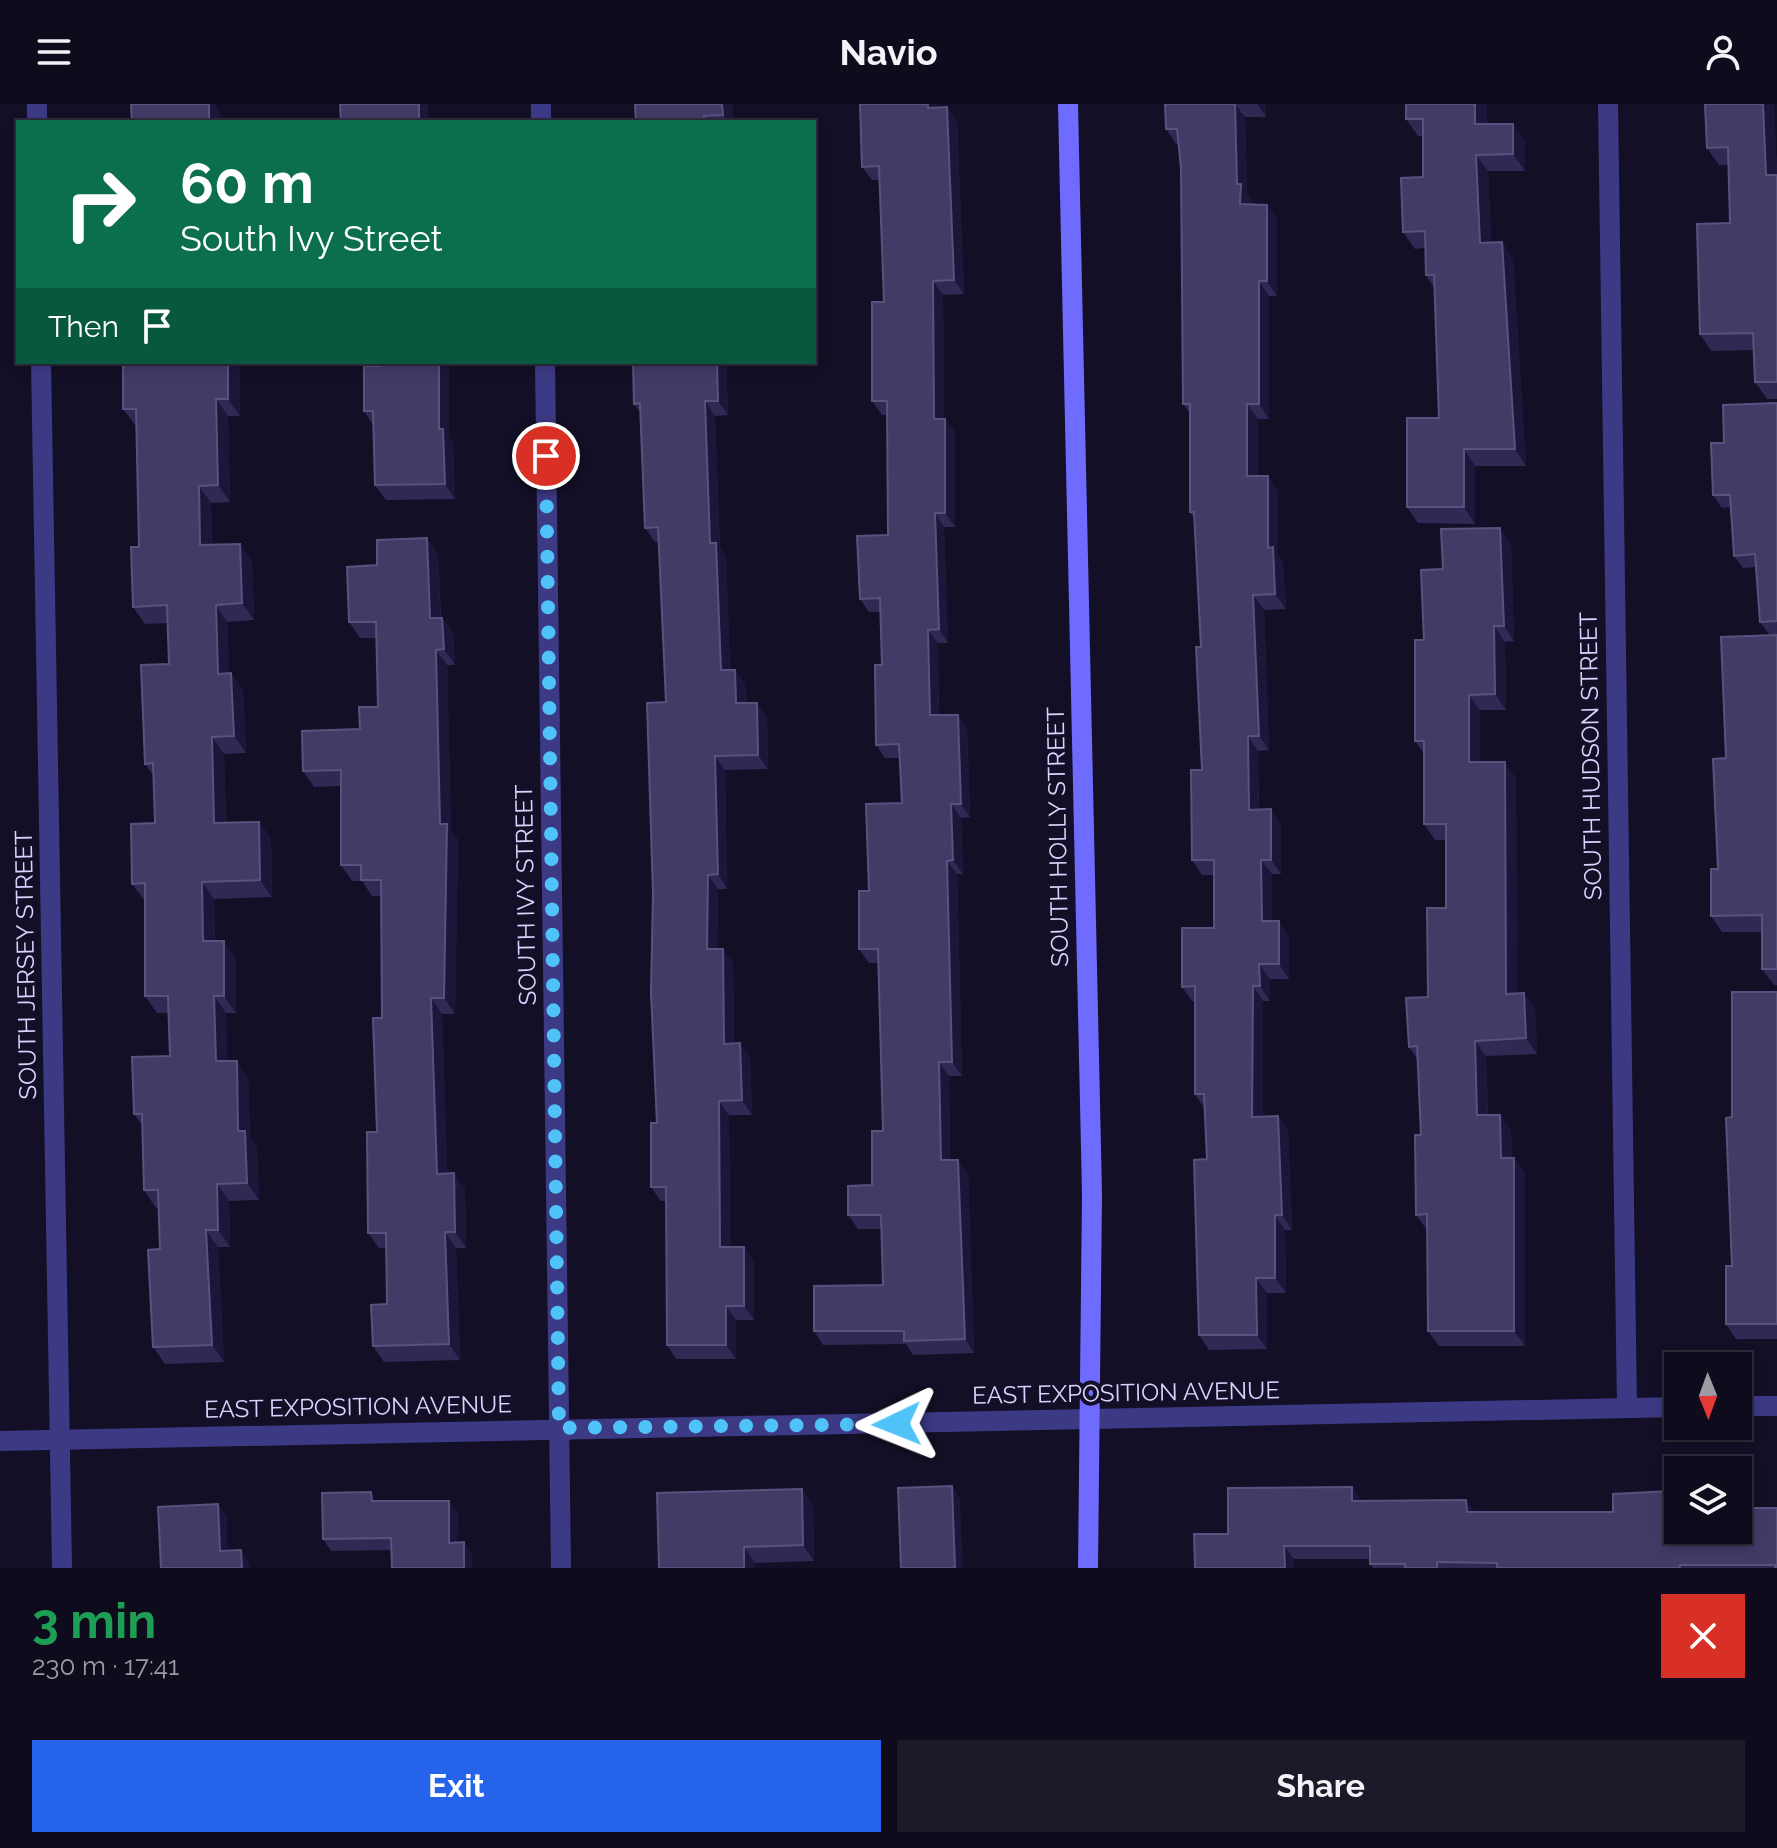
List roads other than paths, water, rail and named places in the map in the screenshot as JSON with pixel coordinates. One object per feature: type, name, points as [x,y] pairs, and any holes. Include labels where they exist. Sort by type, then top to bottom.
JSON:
[{"type":"main road","name":"SOUTH HOLLY STREET","points":[[1068,104],[1092,1194],[1088,1568]]},
{"type":"street","name":"SOUTH HUDSON STREET","points":[[1608,104],[1627,1408]]},
{"type":"street","name":"SOUTH JERSEY STREET","points":[[41,364],[62,1568]]},
{"type":"street","name":"SOUTH IVY STREET","points":[[545,364],[561,1568]]},
{"type":"street","points":[[1752,1406],[1777,1406]]},
{"type":"street","name":"EAST EXPOSITION AVENUE","points":[[0,1441],[1664,1407]]}]
